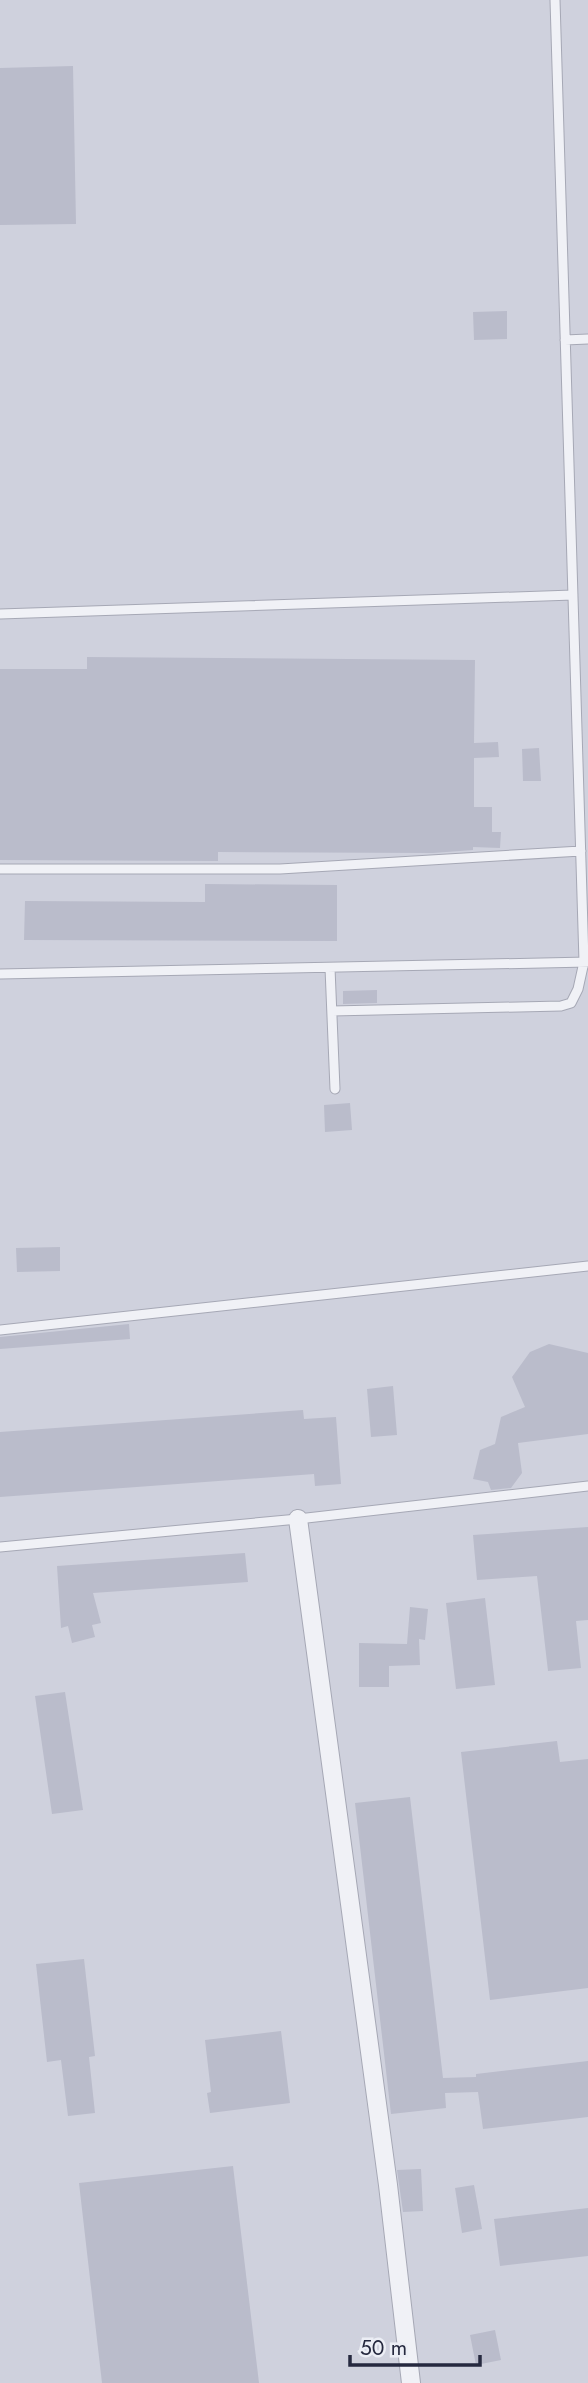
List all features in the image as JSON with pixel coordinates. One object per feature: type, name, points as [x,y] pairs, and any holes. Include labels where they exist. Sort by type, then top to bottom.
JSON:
[{"type":"street","points":[[298,1519],[388,2185],[411,2383]]},
{"type":"lane","points":[[332,1011],[561,1006],[571,1003],[586,962],[555,0]]},
{"type":"lane","points":[[565,340],[588,339]]},
{"type":"lane","points":[[0,614],[573,595]]},
{"type":"lane","points":[[0,869],[279,869],[581,851]]},
{"type":"lane","points":[[0,974],[586,962]]},
{"type":"lane","points":[[330,968],[335,1089]]},
{"type":"lane","points":[[0,1330],[588,1266]]},
{"type":"lane","points":[[0,1547],[298,1519],[588,1486]]},
{"type":"shaded area","points":[[0,0],[588,0],[588,2383],[0,2383]]},
{"type":"building","points":[[73,66],[76,224],[0,225],[0,68]]},
{"type":"building","points":[[507,311],[507,339],[474,340],[473,312]]},
{"type":"building","points":[[87,657],[475,660],[474,743],[498,742],[499,757],[474,758],[474,807],[492,807],[492,832],[501,832],[500,848],[473,847],[473,850],[433,853],[218,852],[218,861],[0,860],[0,669],[87,669]]},
{"type":"building","points":[[539,748],[541,781],[523,781],[522,749]]},
{"type":"building","points":[[205,884],[337,885],[337,941],[24,940],[25,901],[205,902]]},
{"type":"building","points":[[377,990],[377,1003],[343,1004],[343,991]]},
{"type":"building","points":[[350,1103],[352,1130],[325,1132],[324,1105]]},
{"type":"building","points":[[60,1247],[60,1271],[17,1272],[16,1248]]},
{"type":"building","points":[[129,1324],[130,1339],[0,1349],[0,1337]]},
{"type":"building","points":[[549,1344],[588,1353],[588,1434],[518,1443],[522,1473],[511,1488],[491,1490],[488,1482],[473,1479],[480,1450],[495,1444],[501,1417],[525,1407],[512,1377],[530,1352]]},
{"type":"building","points":[[393,1386],[397,1435],[371,1437],[367,1389]]},
{"type":"building","points":[[303,1410],[304,1419],[336,1417],[341,1484],[315,1486],[314,1474],[0,1497],[0,1432]]},
{"type":"building","points":[[588,1527],[588,1620],[576,1621],[581,1668],[548,1671],[537,1576],[477,1580],[473,1535]]},
{"type":"building","points":[[245,1553],[248,1582],[93,1593],[101,1623],[92,1625],[95,1637],[72,1643],[68,1626],[61,1628],[57,1566]]},
{"type":"building","points":[[485,1598],[495,1685],[456,1689],[446,1603]]},
{"type":"building","points":[[410,1607],[428,1609],[425,1640],[419,1639],[420,1665],[389,1666],[389,1687],[359,1687],[359,1643],[407,1644]]},
{"type":"building","points":[[65,1692],[83,1810],[52,1814],[35,1696]]},
{"type":"building","points":[[557,1741],[560,1762],[588,1759],[588,1988],[490,2000],[461,1752]]},
{"type":"building","points":[[410,1797],[443,2078],[476,2077],[476,2074],[588,2061],[588,2117],[483,2129],[478,2092],[445,2093],[446,2108],[391,2114],[355,1803]]},
{"type":"building","points":[[84,1959],[95,2056],[89,2057],[95,2113],[68,2116],[61,2060],[47,2062],[36,1964]]},
{"type":"building","points":[[281,2031],[290,2103],[210,2113],[207,2093],[211,2092],[205,2040]]},
{"type":"building","points":[[233,2166],[259,2383],[102,2383],[79,2183]]},
{"type":"building","points":[[421,2169],[423,2211],[403,2212],[397,2170]]},
{"type":"building","points":[[474,2185],[482,2229],[462,2233],[455,2188]]},
{"type":"building","points":[[588,2208],[588,2256],[500,2266],[494,2219]]},
{"type":"building","points":[[495,2330],[501,2360],[476,2365],[470,2335]]}]
